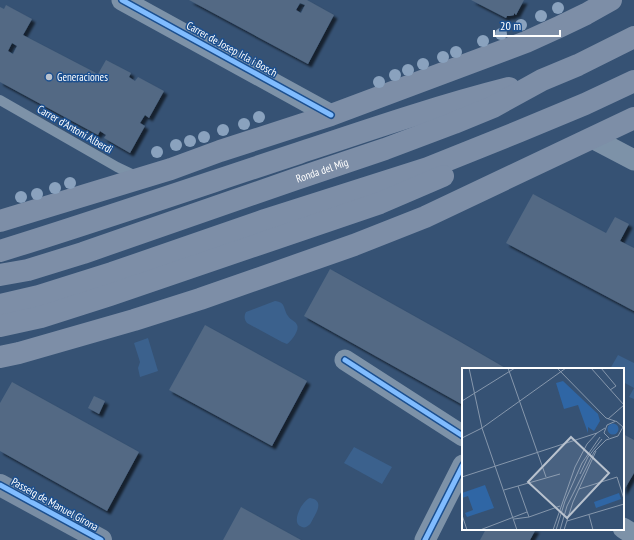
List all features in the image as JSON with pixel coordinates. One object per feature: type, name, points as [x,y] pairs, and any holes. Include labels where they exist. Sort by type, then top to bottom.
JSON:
[{"type":"main road","points":[[0,221],[171,169],[220,151],[332,115],[526,42],[559,28],[611,0]]},
{"type":"main road","name":"Ronda del Mig","points":[[0,275],[28,270],[83,253],[296,178],[385,149],[493,107],[542,80],[578,66],[634,37]]},
{"type":"main road","points":[[0,251],[61,233],[400,119],[468,98],[542,80]]},
{"type":"main road","points":[[0,305],[39,296],[112,273],[265,220],[428,168],[585,104],[634,81]]},
{"type":"main road","points":[[0,357],[26,352],[134,320],[262,278],[354,245],[425,217],[634,118]]},
{"type":"main road","points":[[0,326],[41,317],[110,295],[380,202],[460,169],[484,156],[520,131]]},
{"type":"main road","points":[[0,342],[53,330],[128,308],[247,269],[339,236],[482,180],[553,156]]},
{"type":"street","name":"Carrer de Josep Irla i Bosch","points":[[122,0],[332,115]]},
{"type":"street","points":[[592,138],[634,160]]},
{"type":"street","points":[[345,360],[462,435]]},
{"type":"street","points":[[425,540],[462,467]]},
{"type":"street","name":"Passeig de Manuel Girona","points":[[0,485],[101,540]]},
{"type":"street","points":[[624,529],[634,535]]},
{"type":"lane","name":"Carrer d'Antoni Alberdi","points":[[0,100],[139,178]]},
{"type":"water","points":[[275,301],[283,304],[286,313],[298,327],[295,335],[287,344],[247,323],[245,319],[246,312]]},
{"type":"water","points":[[148,338],[158,371],[140,377],[138,368],[140,362],[134,343]]},
{"type":"water","points":[[618,355],[634,363],[634,388],[624,383],[624,368],[611,368]]},
{"type":"water","points":[[634,388],[634,399],[629,397]]},
{"type":"water","points":[[354,447],[392,467],[382,484],[344,463]]},
{"type":"water","points":[[310,498],[317,501],[318,508],[310,524],[307,527],[302,527],[298,523],[297,515],[301,506]]},
{"type":"building","points":[[189,0],[307,0],[334,15],[308,64]],"holes":[[[300,3],[305,5],[301,13],[296,10]]]},
{"type":"building","points":[[471,0],[524,0],[516,15],[514,13],[514,15],[507,16],[506,18]]},
{"type":"building","points":[[6,5],[32,19],[23,35],[98,74],[106,60],[131,73],[129,77],[135,81],[138,77],[164,91],[149,118],[145,115],[140,123],[145,126],[130,153],[104,138],[106,135],[100,131],[98,135],[0,82],[0,7],[4,9]],"holes":[[[12,43],[17,46],[13,54],[8,51]]]},
{"type":"building","points":[[533,194],[606,233],[615,217],[629,224],[620,241],[634,248],[634,311],[506,243]]},
{"type":"building","points":[[330,269],[505,368],[462,368],[462,404],[304,316]]},
{"type":"building","points":[[205,325],[307,381],[272,446],[169,390]]},
{"type":"building","points":[[12,382],[139,452],[107,511],[0,451],[0,403]]},
{"type":"building","points":[[94,396],[105,401],[99,414],[88,408]]},
{"type":"building","points":[[624,435],[634,440],[634,473],[624,490]]},
{"type":"building","points":[[241,507],[301,540],[223,540]]},
{"type":"building","points":[[485,530],[535,530],[530,540],[480,540]]},
{"type":"cycle path","points":[[122,0],[331,115]]},
{"type":"cycle path","points":[[345,360],[462,435]]},
{"type":"cycle path","points":[[425,540],[462,467]]},
{"type":"cycle path","points":[[0,485],[101,540]]},
{"type":"place","name":"Generaciones","points":[[49,77]]}]
